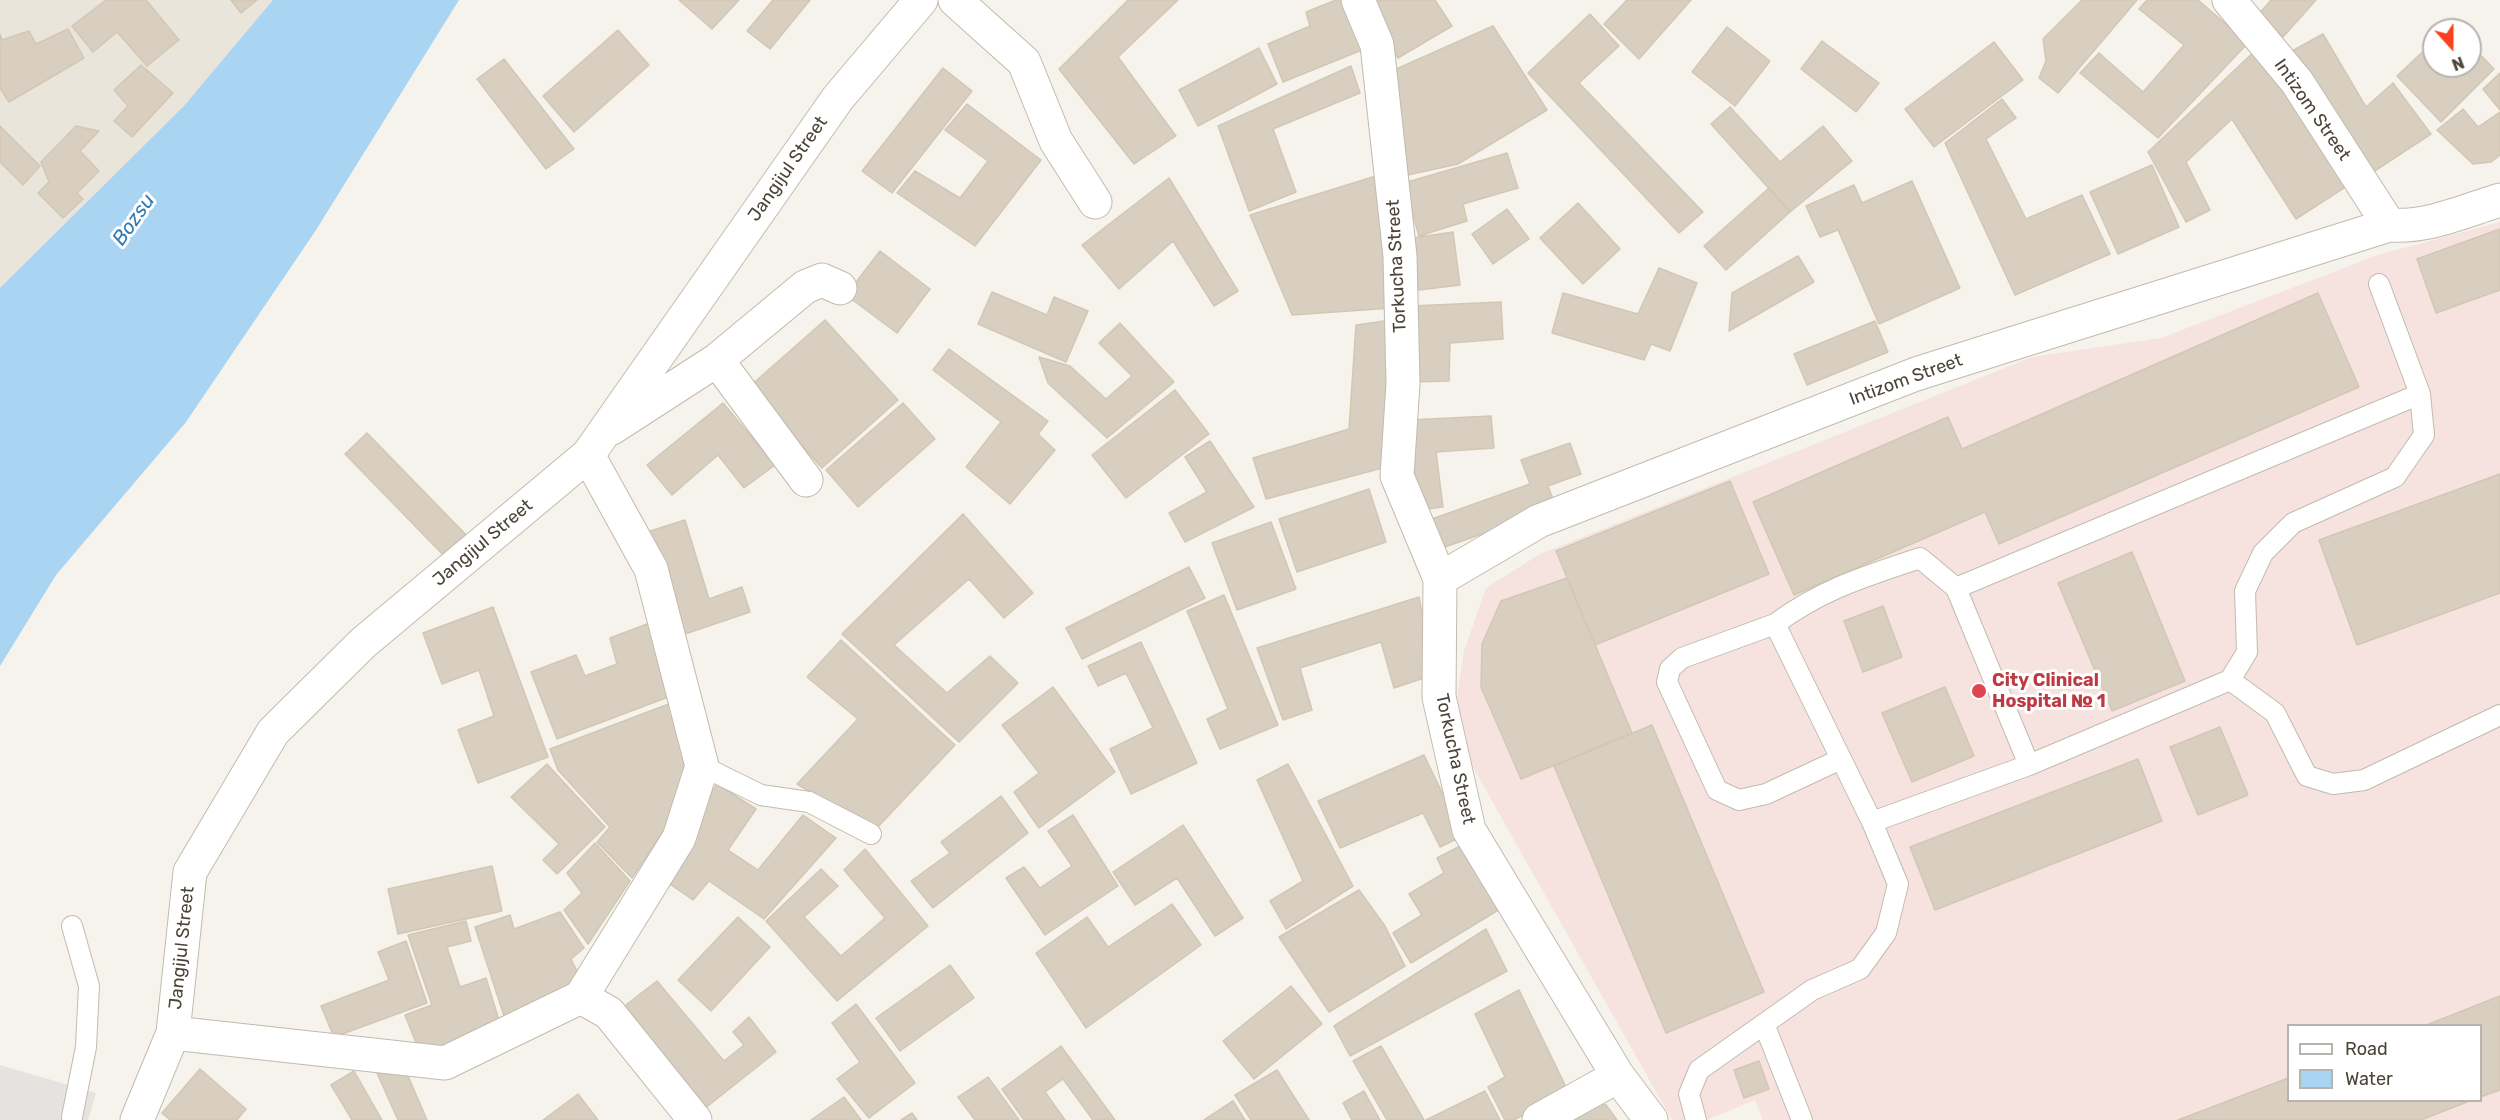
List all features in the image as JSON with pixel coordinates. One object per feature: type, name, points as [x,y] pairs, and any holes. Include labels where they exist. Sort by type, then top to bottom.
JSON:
[{"type":"street","name":"Jangijul Street","points":[[137,1120],[173,1033],[190,872],[273,732],[363,643],[596,444],[838,98],[921,0]]},
{"type":"street","points":[[955,0],[1024,62],[1056,141],[1095,202]]},
{"type":"street","name":"Torkucha Street","points":[[1358,0],[1377,45],[1400,256],[1403,383],[1397,476],[1440,579],[1440,697],[1469,830],[1618,1076],[1651,1120]]},
{"type":"street","name":"Intizom Street","points":[[2229,0],[2297,82],[2389,225]]},
{"type":"street","name":"Intizom Street","points":[[1440,579],[1539,521],[1916,374],[2389,225],[2405,226],[2430,222],[2500,200]]},
{"type":"street","points":[[173,1033],[445,1063],[582,997],[679,838],[702,766],[651,569],[596,444],[717,360],[804,286],[822,280],[840,288]]},
{"type":"street","points":[[717,360],[806,480]]},
{"type":"street","points":[[582,997],[609,1012],[695,1120]]},
{"type":"street","points":[[1539,1120],[1618,1076]]},
{"type":"lane","points":[[1872,822],[2029,765],[2230,680],[2247,652],[2246,591],[2263,553],[2293,523],[2395,477],[2424,435],[2420,394],[2379,284]]},
{"type":"lane","points":[[1956,588],[2420,394]]},
{"type":"lane","points":[[1841,759],[1766,794],[1739,800],[1717,790],[1667,682],[1670,669],[1682,658],[1775,624],[1805,602],[1854,579],[1920,558],[1956,588],[2029,765]]},
{"type":"lane","points":[[1696,1120],[1689,1094],[1699,1070],[1812,990],[1860,969],[1886,933],[1898,884],[1872,822],[1775,624]]},
{"type":"lane","points":[[2230,680],[2275,712],[2307,776],[2333,784],[2364,780],[2500,715]]},
{"type":"lane","points":[[702,766],[761,795],[809,802],[871,834]]},
{"type":"lane","points":[[72,926],[89,986],[86,1047],[72,1117]]},
{"type":"lane","points":[[1764,1024],[1802,1120]]},
{"type":"shaded area","points":[[0,0],[312,0],[0,470]]},
{"type":"shaded area","name":"City Clinical Hospital № 1","points":[[2500,222],[2500,1120],[1763,1120],[1755,1100],[1707,1120],[1672,1120],[1452,730],[1464,651],[1486,588],[1540,554],[2032,357],[2161,338],[2378,255]]},
{"type":"shaded area","points":[[0,1065],[96,1093],[88,1120],[0,1120]]},
{"type":"water","name":"Bozsu","points":[[273,0],[459,0],[316,230],[186,422],[56,575],[0,666],[0,288],[184,106]]},
{"type":"building","points":[[106,0],[146,0],[179,40],[147,66],[117,32],[93,52],[72,26]]},
{"type":"building","points":[[231,0],[257,0],[241,13]]},
{"type":"building","points":[[679,0],[739,0],[712,29]]},
{"type":"building","points":[[773,0],[810,0],[770,49],[747,31]]},
{"type":"building","points":[[1128,0],[1178,0],[1118,57],[1176,136],[1134,164],[1059,69]]},
{"type":"building","points":[[1336,0],[1344,0],[1362,50],[1283,82],[1268,44],[1310,26],[1306,12]]},
{"type":"building","points":[[1370,0],[1435,0],[1452,26],[1398,58],[1365,3]]},
{"type":"building","points":[[1627,0],[1691,0],[1639,59],[1604,24]]},
{"type":"building","points":[[2082,0],[2137,0],[2058,93],[2039,78],[2046,61],[2043,39]]},
{"type":"building","points":[[2147,0],[2198,0],[2248,43],[2158,138],[2080,73],[2099,53],[2143,92],[2184,45],[2139,9]]},
{"type":"building","points":[[2271,0],[2316,0],[2283,37],[2258,15]]},
{"type":"building","points":[[1590,14],[1619,46],[1579,83],[1703,212],[1679,233],[1528,73]]},
{"type":"building","points":[[1493,26],[1547,110],[1458,164],[1403,176],[1385,74]]},
{"type":"building","points":[[1727,27],[1770,61],[1735,106],[1692,72]]},
{"type":"building","points":[[68,29],[84,58],[9,102],[0,88],[0,34],[2,40],[29,31],[36,44]]},
{"type":"building","points":[[618,30],[649,65],[574,132],[543,96]]},
{"type":"building","points":[[2323,34],[2366,107],[2393,83],[2431,134],[2370,174],[2290,52]]},
{"type":"building","points":[[1822,41],[1879,83],[1856,112],[1801,69]]},
{"type":"building","points":[[1994,42],[2023,80],[1934,147],[1905,109]]},
{"type":"building","points":[[2259,47],[2350,184],[2296,219],[2232,119],[2186,162],[2210,210],[2186,222],[2148,152]]},
{"type":"building","points":[[1259,48],[1277,84],[1198,126],[1179,90]]},
{"type":"building","points":[[2422,52],[2422,78],[2482,78],[2482,56],[2494,69],[2441,122],[2397,76]]},
{"type":"building","points":[[504,59],[574,149],[546,169],[477,79]]},
{"type":"building","points":[[141,65],[173,93],[132,137],[114,121],[128,106],[114,90]]},
{"type":"building","points":[[1351,66],[1360,93],[1273,129],[1296,192],[1249,211],[1218,126]]},
{"type":"building","points":[[943,68],[972,91],[892,193],[862,171]]},
{"type":"building","points":[[2500,73],[2500,110],[2483,89]]},
{"type":"building","points":[[2002,99],[2016,118],[1986,139],[2026,219],[2082,195],[2110,254],[2015,295],[1945,143]]},
{"type":"building","points":[[967,104],[1041,160],[975,246],[897,193],[915,171],[960,198],[988,161],[945,130]]},
{"type":"building","points":[[1730,107],[1780,162],[1823,126],[1852,161],[1790,212],[1711,124]]},
{"type":"building","points":[[2463,109],[2478,127],[2500,112],[2500,155],[2491,162],[2473,164],[2437,130]]},
{"type":"building","points":[[0,126],[40,166],[23,185],[0,162]]},
{"type":"building","points":[[76,126],[99,131],[80,151],[99,171],[77,193],[83,199],[63,218],[38,193],[49,182],[41,162]]},
{"type":"building","points":[[1507,153],[1518,188],[1463,204],[1467,221],[1419,236],[1404,183]]},
{"type":"building","points":[[2152,165],[2179,227],[2118,254],[2090,192]]},
{"type":"building","points":[[1379,175],[1392,308],[1292,315],[1250,215]]},
{"type":"building","points":[[1169,178],[1238,291],[1214,306],[1173,241],[1119,289],[1082,245]]},
{"type":"building","points":[[1912,181],[1960,288],[1879,324],[1838,230],[1820,237],[1806,206],[1854,185],[1862,203]]},
{"type":"building","points":[[1769,188],[1790,212],[1726,270],[1704,246]]},
{"type":"building","points":[[1578,203],[1620,249],[1583,284],[1540,238]]},
{"type":"building","points":[[1507,209],[1529,239],[1493,264],[1472,234]]},
{"type":"building","points":[[2500,229],[2500,290],[2436,313],[2417,259]]},
{"type":"building","points":[[1453,232],[1460,285],[1419,290],[1412,238]]},
{"type":"building","points":[[880,251],[930,289],[897,333],[846,295]]},
{"type":"building","points":[[1798,256],[1814,282],[1729,331],[1732,293]]},
{"type":"building","points":[[1659,268],[1697,283],[1670,351],[1651,344],[1644,360],[1552,333],[1563,293],[1638,314]]},
{"type":"building","points":[[992,292],[1047,315],[1054,297],[1088,311],[1066,362],[978,324]]},
{"type":"building","points":[[2318,293],[2359,387],[1999,544],[1985,512],[1794,595],[1753,502],[1948,417],[1962,449]]},
{"type":"building","points":[[1501,302],[1503,339],[1450,343],[1449,381],[1411,382],[1411,306]]},
{"type":"building","points":[[825,320],[898,400],[822,468],[749,387]]},
{"type":"building","points":[[1391,320],[1390,466],[1266,499],[1253,458],[1349,429],[1356,325]]},
{"type":"building","points":[[1875,321],[1888,352],[1807,385],[1794,354]]},
{"type":"building","points":[[1120,323],[1174,382],[1107,438],[1048,383],[1039,357],[1070,366],[1106,399],[1132,376],[1099,343]]},
{"type":"building","points":[[949,349],[1048,421],[1038,434],[1055,450],[1010,504],[966,467],[1001,422],[933,370]]},
{"type":"building","points":[[1175,390],[1209,434],[1126,498],[1092,455]]},
{"type":"building","points":[[723,403],[775,465],[744,488],[718,455],[672,495],[647,465]]},
{"type":"building","points":[[903,403],[935,439],[858,507],[826,470]]},
{"type":"building","points":[[1491,416],[1494,448],[1436,452],[1443,507],[1419,510],[1409,420]]},
{"type":"building","points":[[367,433],[473,542],[451,563],[345,454]]},
{"type":"building","points":[[1210,441],[1254,507],[1185,542],[1169,513],[1207,492],[1185,457]]},
{"type":"building","points":[[1570,443],[1581,474],[1548,486],[1556,508],[1442,548],[1432,519],[1530,484],[1521,460]]},
{"type":"building","points":[[2500,474],[2500,593],[2357,645],[2319,540]]},
{"type":"building","points":[[1730,481],[1769,574],[1595,645],[1556,551]]},
{"type":"building","points":[[1369,489],[1386,542],[1297,572],[1279,519]]},
{"type":"building","points":[[963,514],[1033,593],[1004,618],[969,579],[894,645],[947,693],[990,656],[1018,683],[959,742],[842,634]]},
{"type":"building","points":[[685,520],[709,599],[742,587],[750,612],[679,636],[644,533]]},
{"type":"building","points":[[1271,522],[1296,589],[1237,610],[1212,543]]},
{"type":"building","points":[[2132,552],[2185,681],[2112,711],[2058,583]]},
{"type":"building","points":[[1189,567],[1205,598],[1082,659],[1066,628]]},
{"type":"building","points":[[1567,578],[1632,733],[1521,779],[1481,687],[1482,644],[1501,601]]},
{"type":"building","points":[[1224,595],[1278,725],[1220,749],[1207,719],[1228,709],[1187,611]]},
{"type":"building","points":[[1419,597],[1426,635],[1427,677],[1394,688],[1381,642],[1300,668],[1312,710],[1283,720],[1257,648]]},
{"type":"building","points":[[1883,606],[1902,657],[1863,672],[1844,621]]},
{"type":"building","points":[[493,607],[548,757],[478,783],[458,730],[494,716],[479,670],[442,684],[423,633]]},
{"type":"building","points":[[655,621],[671,696],[557,739],[531,672],[576,655],[585,676],[617,664],[610,638]]},
{"type":"building","points":[[841,640],[955,745],[875,830],[797,784],[858,719],[807,677]]},
{"type":"building","points":[[1141,642],[1197,763],[1131,794],[1110,749],[1153,728],[1126,673],[1098,686],[1088,666]]},
{"type":"building","points":[[1053,687],[1115,772],[1039,828],[1014,792],[1039,773],[1002,725]]},
{"type":"building","points":[[1945,687],[1974,756],[1912,782],[1882,713]]},
{"type":"building","points":[[674,702],[684,746],[684,800],[632,878],[597,842],[610,827],[558,770],[550,749]]},
{"type":"building","points":[[1652,725],[1764,992],[1666,1033],[1554,766]]},
{"type":"building","points":[[2220,727],[2248,795],[2198,815],[2170,747]]},
{"type":"building","points":[[1424,755],[1463,836],[1440,847],[1423,813],[1340,848],[1318,801]]},
{"type":"building","points":[[2138,759],[2162,821],[1935,910],[1910,847]]},
{"type":"building","points":[[547,764],[605,827],[557,874],[543,860],[559,844],[511,797]]},
{"type":"building","points":[[1288,764],[1353,886],[1286,929],[1270,901],[1303,881],[1257,780]]},
{"type":"building","points":[[717,784],[756,809],[728,850],[758,870],[803,815],[836,838],[764,919],[709,881],[693,900],[658,876]]},
{"type":"building","points":[[1001,796],[1028,833],[933,908],[911,881],[950,853],[941,842]]},
{"type":"building","points":[[1073,815],[1118,886],[1045,935],[1006,878],[1024,867],[1040,888],[1072,866],[1048,831]]},
{"type":"building","points":[[1183,825],[1243,918],[1215,936],[1177,878],[1135,905],[1113,872]]},
{"type":"building","points":[[1468,842],[1505,906],[1411,963],[1393,933],[1422,915],[1409,894],[1444,873],[1437,858]]},
{"type":"building","points":[[595,843],[630,881],[588,944],[564,910],[582,893],[567,873]]},
{"type":"building","points":[[865,849],[928,926],[837,1001],[766,921],[821,869],[838,886],[804,917],[841,956],[885,918],[844,870]]},
{"type":"building","points":[[492,866],[502,911],[398,934],[388,889]]},
{"type":"building","points":[[1359,890],[1385,926],[1405,966],[1329,1012],[1279,937]]},
{"type":"building","points":[[1172,904],[1201,945],[1086,1028],[1036,953],[1087,917],[1108,947]]},
{"type":"building","points":[[560,912],[584,948],[571,959],[580,977],[507,1025],[475,927],[510,915],[514,929]]},
{"type":"building","points":[[738,917],[770,947],[711,1011],[678,980]]},
{"type":"building","points":[[466,921],[471,941],[447,947],[460,987],[486,978],[501,1027],[420,1053],[405,1015],[432,1005],[408,935]]},
{"type":"building","points":[[1486,929],[1507,971],[1350,1056],[1334,1026]]},
{"type":"building","points":[[406,941],[427,1003],[334,1037],[321,1006],[389,980],[378,952]]},
{"type":"building","points":[[950,965],[974,998],[900,1051],[876,1018]]},
{"type":"building","points":[[657,981],[724,1061],[744,1045],[733,1032],[749,1017],[776,1052],[699,1113],[618,1011]]},
{"type":"building","points":[[1291,986],[1322,1024],[1254,1079],[1223,1041]]},
{"type":"building","points":[[1519,990],[1568,1091],[1514,1120],[1505,1120],[1488,1087],[1505,1077],[1475,1014]]},
{"type":"building","points":[[2500,996],[2500,1090],[2482,1096],[2482,1024],[2429,1024]]},
{"type":"building","points":[[856,1004],[915,1083],[869,1118],[837,1079],[860,1062],[832,1023]]},
{"type":"building","points":[[1061,1046],[1115,1120],[1093,1120],[1063,1079],[1045,1092],[1065,1120],[1024,1120],[1002,1089]]},
{"type":"building","points":[[1381,1046],[1424,1120],[1387,1120],[1353,1061]]},
{"type":"building","points":[[1759,1061],[1769,1089],[1744,1098],[1734,1070]]},
{"type":"building","points":[[402,1062],[427,1120],[398,1120],[377,1073]]},
{"type":"building","points":[[200,1069],[246,1109],[237,1120],[170,1120],[162,1113]]},
{"type":"building","points":[[1277,1070],[1309,1120],[1251,1120],[1235,1095]]},
{"type":"building","points":[[354,1071],[382,1120],[352,1120],[331,1085]]},
{"type":"building","points":[[988,1077],[1019,1120],[975,1120],[958,1097]]},
{"type":"building","points":[[2287,1078],[2287,1102],[2467,1102],[2421,1120],[2178,1120]]},
{"type":"building","points":[[1364,1091],[1380,1120],[1352,1120],[1343,1103]]},
{"type":"building","points":[[1485,1091],[1500,1120],[1426,1120]]},
{"type":"building","points":[[578,1094],[598,1120],[543,1120]]},
{"type":"building","points":[[844,1097],[861,1120],[811,1120]]},
{"type":"building","points":[[1587,1097],[1606,1105],[1617,1120],[1547,1120]]},
{"type":"building","points":[[1233,1101],[1245,1120],[1204,1120]]},
{"type":"building","points":[[912,1113],[917,1120],[901,1120]]},
{"type":"place","name":"City Clinical Hospital № 1","points":[[1979,691]]}]
